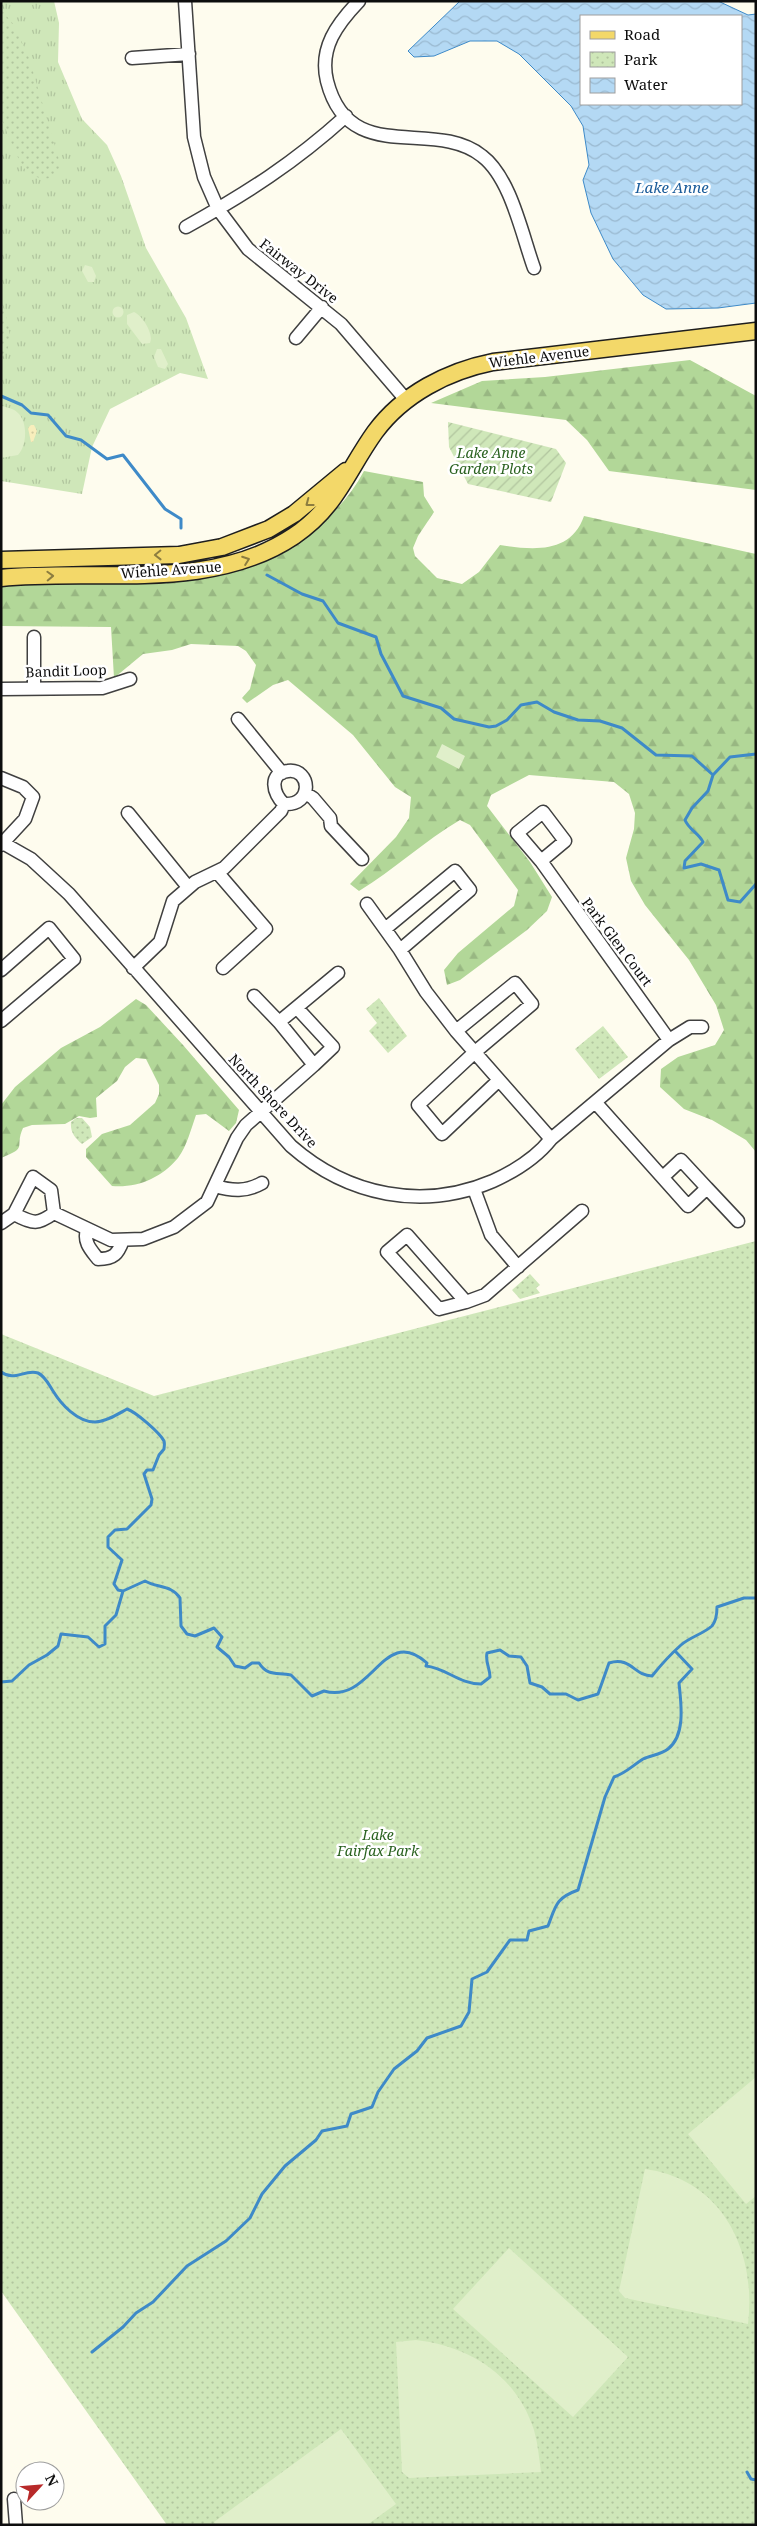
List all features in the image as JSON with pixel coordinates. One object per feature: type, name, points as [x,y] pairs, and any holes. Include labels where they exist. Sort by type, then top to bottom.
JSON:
[{"type":"main road","name":"Wiehle Avenue","points":[[1,578],[183,572],[232,565],[277,545],[306,526],[334,499],[375,432],[407,400],[441,379],[474,366],[756,331]]},
{"type":"main road","name":"Wiehle Avenue","points":[[1,560],[179,555],[222,547],[269,529],[294,514],[358,460]]},
{"type":"street","name":"Fairway Drive","points":[[185,1],[194,136],[204,178],[218,209],[248,249],[322,307],[355,338],[407,400]]},
{"type":"street","points":[[359,1],[334,30],[326,53],[329,89],[346,116],[363,128],[381,136],[449,141],[468,147],[484,157],[493,165],[505,187],[534,268]]},
{"type":"street","points":[[132,58],[188,54]]},
{"type":"street","points":[[186,227],[284,168],[346,116]]},
{"type":"street","points":[[296,338],[322,307]]},
{"type":"street","points":[[34,637],[34,688]]},
{"type":"street","name":"Bandit Loop","points":[[1,689],[102,688],[130,679]]},
{"type":"street","points":[[238,719],[282,773]]},
{"type":"street","points":[[290,770],[299,772],[304,778],[305,793],[298,801],[284,804],[276,797],[273,788],[275,779],[282,773],[290,770]]},
{"type":"street","points":[[1,778],[23,787],[33,797],[25,819],[2,844]]},
{"type":"street","points":[[305,793],[313,798],[330,818],[331,826],[362,859]]},
{"type":"street","points":[[133,968],[160,942],[173,901],[188,887],[217,872],[281,811],[284,804]]},
{"type":"street","points":[[128,813],[188,887]]},
{"type":"street","name":"North Shore Drive","points":[[2,844],[31,859],[49,874],[261,1114],[306,1159],[340,1180],[359,1188],[401,1196],[421,1197],[441,1196],[474,1189],[522,1166],[541,1152],[551,1139],[669,1040],[690,1027],[702,1027]]},
{"type":"street","name":"Park Glen Court","points":[[541,861],[669,1040]]},
{"type":"street","points":[[385,929],[455,871],[470,890],[400,950]]},
{"type":"street","points":[[217,872],[266,929],[223,968]]},
{"type":"street","points":[[367,904],[400,950],[426,992],[456,1031],[551,1139]]},
{"type":"street","points":[[1,970],[49,928],[74,959],[1,1021]]},
{"type":"street","points":[[279,1022],[338,973]]},
{"type":"street","points":[[456,1031],[515,983],[532,1004],[475,1052],[418,1105],[442,1134],[499,1080]]},
{"type":"street","points":[[254,996],[279,1022],[314,1065]]},
{"type":"street","points":[[54,1212],[87,1230],[111,1240],[143,1239],[174,1227],[206,1202],[237,1138],[246,1125],[261,1114],[333,1048],[297,1008]]},
{"type":"street","points":[[596,1103],[664,1176],[688,1206],[707,1188]]},
{"type":"street","points":[[664,1176],[681,1160],[738,1222]]},
{"type":"street","points":[[1,1223],[14,1214],[33,1177],[51,1190],[54,1212]]},
{"type":"street","points":[[215,1186],[239,1191],[252,1189],[262,1183]]},
{"type":"street","points":[[474,1189],[491,1235],[518,1267]]},
{"type":"street","points":[[466,1302],[407,1235],[387,1252],[439,1309],[466,1302],[485,1295],[582,1211]]},
{"type":"street","points":[[14,1214],[33,1222],[42,1222],[54,1212]]},
{"type":"street","points":[[87,1230],[85,1236],[88,1246],[98,1259],[109,1259],[118,1253],[123,1240]]},
{"type":"street","points":[[14,2499],[16,2525]]},
{"type":"green space","points":[[1,1],[54,1],[59,23],[58,62],[82,119],[107,145],[121,176],[146,248],[186,318],[208,379],[180,373],[110,409],[92,447],[82,494],[1,481]]},
{"type":"green space","points":[[1,9],[14,25],[29,58],[60,163],[58,173],[51,178],[42,179],[27,173],[16,154],[1,118]]},
{"type":"green space","points":[[85,265],[92,267],[96,276],[94,282],[88,282],[82,271]]},
{"type":"green space","points":[[1,301],[8,323],[10,338],[9,346],[1,358]]},
{"type":"green space","points":[[118,306],[124,312],[118,318],[112,312]]},
{"type":"green space","points":[[134,312],[141,317],[147,326],[151,339],[150,343],[142,344],[127,324],[127,315]]},
{"type":"green space","points":[[157,349],[161,349],[168,364],[165,369],[158,367],[154,357]]},
{"type":"green space","points":[[690,360],[756,396],[756,490],[609,471],[587,440],[566,420],[431,403],[482,381],[545,377]]},
{"type":"green space","points":[[1,407],[15,410],[21,417],[25,428],[25,440],[18,455],[1,458]]},
{"type":"green space","name":"Lake Anne Garden Plots","points":[[448,422],[556,449],[566,463],[551,502],[468,484],[449,447]]},
{"type":"green space","points":[[364,471],[423,482],[424,496],[434,512],[418,536],[413,548],[415,556],[437,578],[462,584],[479,572],[500,545],[525,548],[550,547],[570,537],[578,528],[584,516],[756,554],[756,1152],[746,1140],[712,1120],[684,1109],[660,1087],[661,1069],[678,1057],[715,1045],[724,1030],[716,1005],[689,960],[645,905],[631,881],[626,858],[634,829],[635,813],[629,794],[614,782],[529,775],[491,795],[487,806],[530,862],[552,897],[547,911],[527,930],[460,980],[447,985],[444,970],[458,953],[514,906],[518,890],[470,825],[460,820],[359,891],[350,884],[396,837],[409,818],[411,797],[395,787],[353,735],[288,680],[273,685],[247,703],[242,698],[250,689],[256,665],[246,651],[238,646],[191,644],[172,650],[143,654],[114,678],[111,627],[1,626],[1,585],[224,572],[240,569],[259,562],[277,554],[311,532],[341,504],[354,488]]},
{"type":"green space","points":[[442,744],[465,756],[459,769],[436,757]]},
{"type":"green space","points":[[379,998],[407,1036],[388,1053],[369,1031],[377,1023],[366,1009]]},
{"type":"green space","points":[[136,999],[146,1005],[239,1110],[236,1123],[229,1131],[206,1114],[196,1115],[184,1148],[178,1158],[164,1171],[140,1183],[112,1186],[86,1157],[86,1149],[102,1134],[130,1125],[155,1103],[159,1094],[159,1085],[146,1059],[136,1058],[125,1067],[117,1081],[96,1098],[97,1117],[79,1116],[65,1124],[32,1125],[23,1128],[18,1149],[1,1158],[1,1105],[15,1087],[61,1048],[100,1027]]},
{"type":"green space","points":[[603,1026],[628,1057],[599,1079],[575,1049]]},
{"type":"green space","points":[[76,1118],[82,1118],[90,1127],[92,1137],[82,1144],[75,1137],[71,1129],[71,1122]]},
{"type":"green space","name":"Lake Fairfax Park","points":[[756,1241],[756,2525],[167,2525],[1,2291],[1,1334],[154,1396]]},
{"type":"green space","points":[[530,1274],[540,1285],[536,1288],[540,1293],[520,1299],[512,1290]]},
{"type":"green space","points":[[756,2077],[756,2196],[746,2204],[688,2134]]},
{"type":"green space","points":[[645,2169],[672,2175],[694,2187],[713,2203],[728,2222],[739,2245],[746,2270],[749,2296],[748,2324],[625,2298],[619,2291]]},
{"type":"green space","points":[[509,2248],[628,2357],[573,2417],[453,2309]]},
{"type":"green space","points":[[416,2340],[436,2343],[473,2357],[503,2379],[516,2394],[534,2430],[541,2472],[409,2478],[402,2472],[396,2342]]},
{"type":"green space","points":[[341,2429],[396,2504],[367,2525],[216,2525],[214,2522]]},
{"type":"sand","points":[[34,425],[37,431],[33,442],[31,442],[28,428]]},
{"type":"water","name":"Lake Anne","points":[[460,1],[718,1],[748,15],[756,14],[756,303],[718,308],[666,309],[643,295],[613,259],[591,213],[583,180],[589,165],[583,126],[571,106],[519,54],[497,41],[470,41],[434,56],[414,57],[408,51]]},
{"type":"waterway","points":[[1,396],[22,405],[31,413],[48,415],[66,436],[81,440],[107,459],[123,455],[165,509],[181,519],[181,528]]},
{"type":"waterway","points":[[267,575],[302,594],[323,601],[338,623],[376,637],[381,654],[403,696],[441,708],[454,719],[489,727],[496,726],[507,720],[521,705],[537,702],[554,712],[578,720],[600,721],[622,728],[656,755],[692,756],[713,775]]},
{"type":"waterway","points":[[756,754],[730,757],[713,775],[708,791],[692,808],[685,820],[703,842],[685,861],[684,868],[701,864],[719,870],[728,900],[740,902],[756,884]]},
{"type":"waterway","points":[[1,1372],[11,1376],[33,1372],[40,1374],[45,1378],[65,1407],[82,1419],[99,1422],[127,1409],[142,1418],[158,1433],[164,1441],[164,1449],[159,1455],[153,1470],[147,1470],[144,1474],[152,1499],[151,1505],[127,1529],[115,1530],[108,1537],[108,1547],[122,1560],[114,1584],[118,1590],[123,1591],[145,1581],[173,1591],[180,1598],[181,1626],[187,1634],[195,1636],[214,1628],[222,1637],[217,1647],[229,1657],[235,1666],[245,1668],[252,1663],[259,1663],[269,1672],[291,1675],[312,1696],[324,1691],[340,1692],[354,1687],[388,1658],[399,1652],[412,1653],[427,1663],[426,1666],[433,1667],[459,1679],[481,1684],[490,1677],[487,1653],[500,1650],[509,1656],[521,1657],[527,1666],[530,1683],[542,1687],[550,1694],[566,1694],[578,1700],[598,1694],[609,1663],[622,1662],[641,1673],[652,1676],[681,1645],[712,1626],[716,1617],[717,1607],[744,1598],[756,1598]]},
{"type":"waterway","points":[[1,1682],[12,1681],[29,1665],[47,1655],[58,1646],[61,1634],[88,1637],[99,1647],[105,1644],[105,1626],[116,1615],[123,1591]]},
{"type":"waterway","points":[[92,2352],[123,2327],[136,2313],[153,2302],[187,2266],[226,2241],[250,2218],[262,2194],[285,2166],[316,2140],[322,2131],[347,2126],[351,2114],[372,2107],[378,2092],[394,2069],[417,2051],[427,2038],[461,2026],[469,2012],[472,1979],[487,1972],[510,1940],[527,1940],[529,1931],[548,1926],[561,1899],[578,1890],[605,1797],[614,1777],[643,1759],[665,1751],[674,1743],[678,1736],[681,1718],[679,1683],[692,1669],[676,1652]]},
{"type":"waterway","points":[[747,2472],[751,2479],[756,2480]]}]
